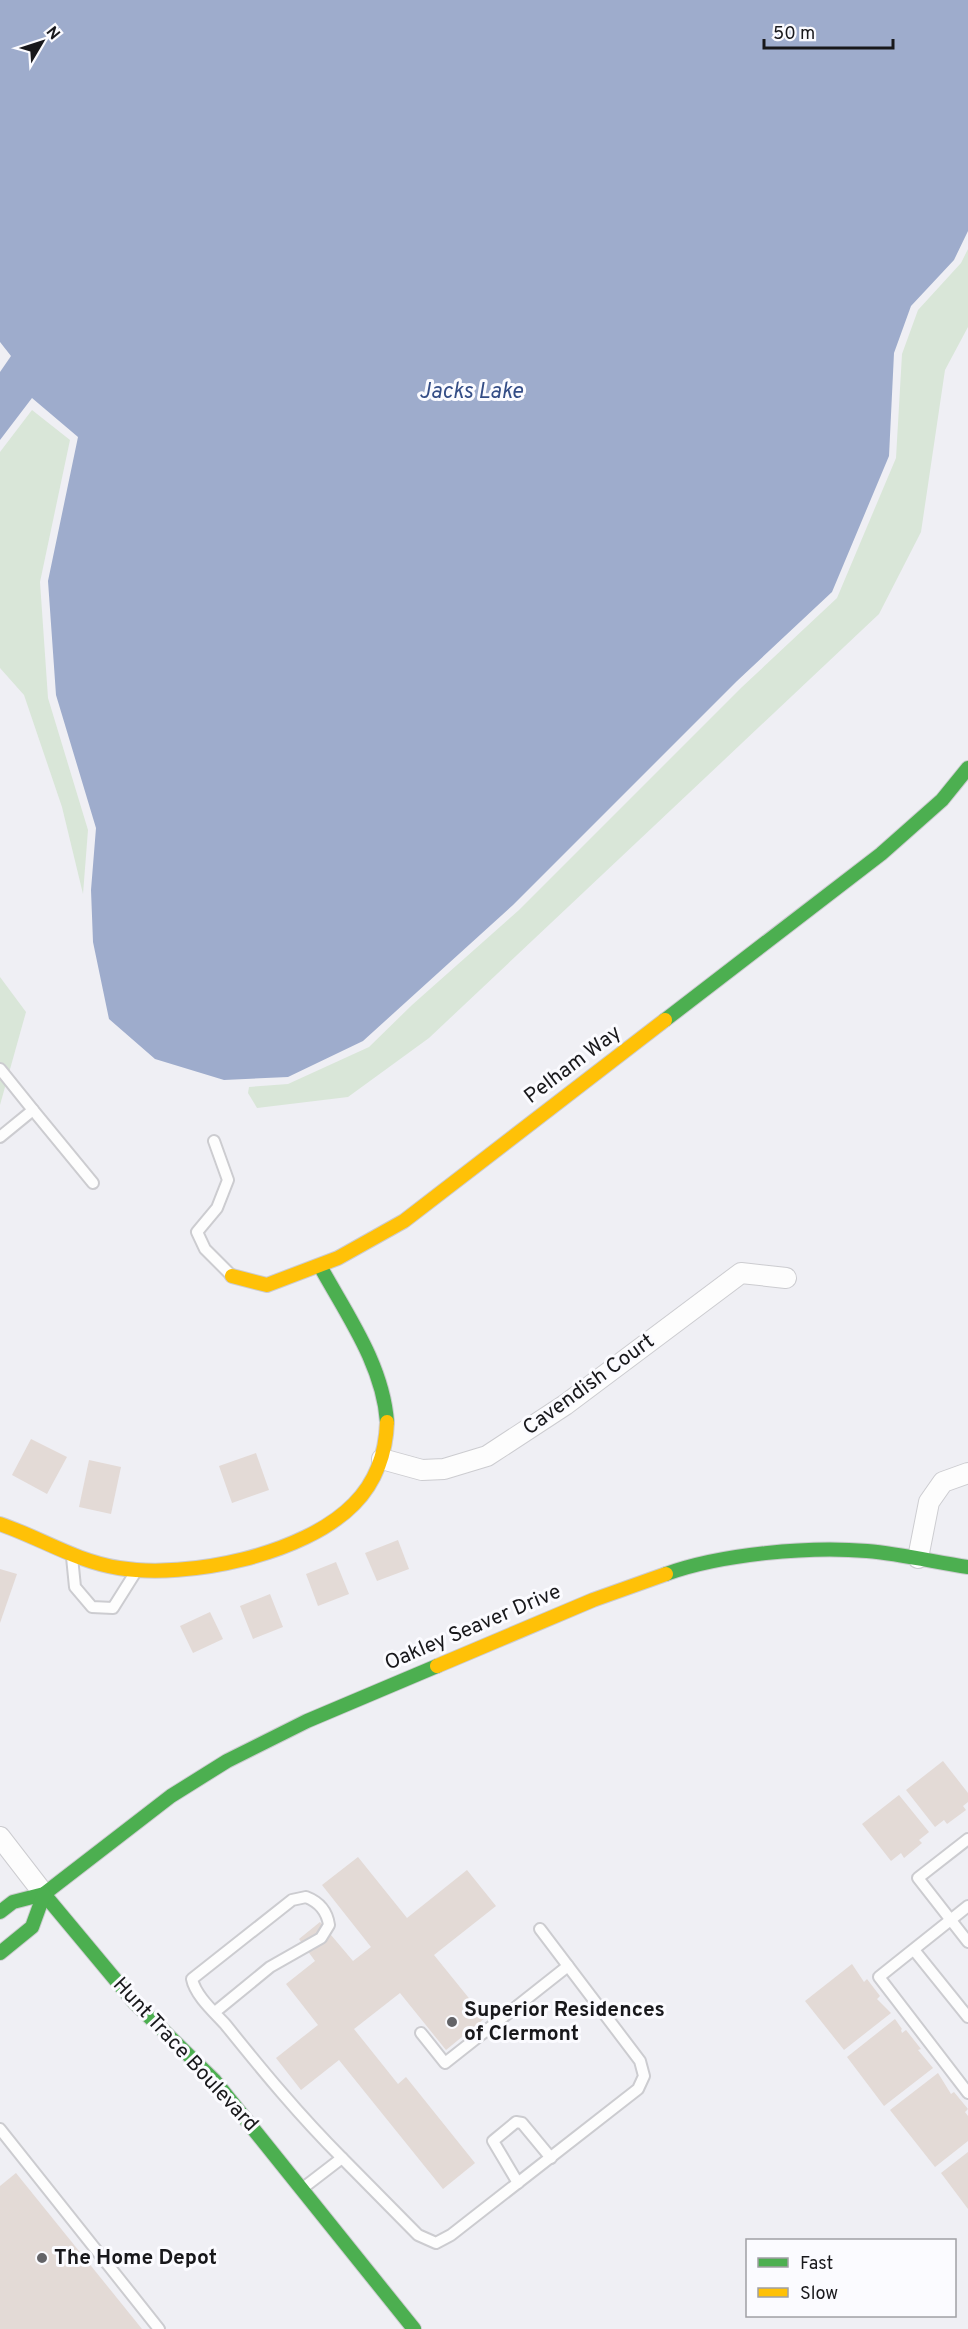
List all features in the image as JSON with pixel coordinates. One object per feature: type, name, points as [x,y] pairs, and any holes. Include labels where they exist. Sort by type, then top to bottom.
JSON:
[{"type":"street","name":"Pelham Way","points":[[232,1276],[267,1285],[320,1266],[372,1241],[404,1221],[881,854],[942,800],[968,768]]},
{"type":"street","points":[[0,1524],[72,1555],[98,1563],[137,1570],[187,1571],[248,1559],[314,1532],[347,1512],[362,1497],[382,1459],[387,1424],[386,1404],[380,1380],[320,1266]]},
{"type":"street","name":"Cavendish Court","points":[[382,1459],[422,1470],[466,1465],[487,1456],[565,1405],[741,1273],[786,1278]]},
{"type":"street","points":[[918,1558],[928,1502],[943,1482],[968,1473]]},
{"type":"street","name":"Oakley Seaver Drive","points":[[0,1912],[13,1902],[44,1894],[171,1796],[227,1761],[307,1721],[593,1600],[670,1572],[709,1562],[803,1550],[867,1551],[968,1567]]},
{"type":"street","name":"Hunt Trace Boulevard","points":[[0,1837],[134,2002],[214,2080],[414,2329]]},
{"type":"street","points":[[0,1953],[32,1927],[44,1894]]},
{"type":"lane","points":[[0,1069],[93,1183]]},
{"type":"lane","points":[[0,1137],[33,1110]]},
{"type":"lane","points":[[214,1141],[228,1180],[217,1208],[197,1232],[205,1249],[232,1276]]},
{"type":"lane","points":[[72,1555],[75,1587],[92,1607],[113,1608],[137,1570]]},
{"type":"lane","points":[[968,1839],[918,1878],[968,1942]]},
{"type":"lane","points":[[215,2012],[270,1966],[324,1934],[329,1924],[328,1918],[319,1905],[306,1897],[292,1900],[194,1975],[193,1985],[296,2112],[418,2235],[436,2243],[451,2235],[639,2089],[644,2076],[640,2061],[540,1929]]},
{"type":"lane","points":[[968,1906],[879,1977],[968,2093]]},
{"type":"lane","points":[[914,1950],[968,2017]]},
{"type":"lane","points":[[421,2033],[445,2063],[568,1966]]},
{"type":"lane","points":[[518,2183],[493,2141],[516,2122],[522,2123],[551,2158]]},
{"type":"lane","points":[[0,2129],[159,2329]]},
{"type":"lane","points":[[303,2188],[342,2158]]},
{"type":"green space","points":[[968,249],[968,327],[945,370],[921,532],[879,614],[429,1038],[348,1097],[257,1108],[248,1093],[249,1087],[288,1084],[369,1047],[412,1005],[519,910],[742,687],[837,598],[896,458],[902,354],[918,310],[961,263]]},
{"type":"green space","points":[[32,410],[70,440],[40,582],[48,698],[88,830],[83,894],[62,807],[24,695],[0,668],[0,452]]},
{"type":"green space","points":[[0,977],[26,1012],[0,1105]]},
{"type":"water","name":"Jacks Lake","points":[[0,0],[968,0],[968,231],[954,260],[911,306],[894,353],[889,456],[832,592],[737,681],[513,905],[363,1041],[288,1077],[224,1080],[155,1059],[109,1019],[93,942],[91,890],[96,828],[56,695],[48,581],[78,437],[32,398],[0,440],[0,372],[11,356],[0,342]]},
{"type":"building","points":[[31,1439],[67,1457],[47,1494],[12,1475]]},
{"type":"building","points":[[256,1453],[269,1490],[232,1503],[219,1466]]},
{"type":"building","points":[[89,1460],[121,1467],[111,1514],[79,1507]]},
{"type":"building","points":[[398,1540],[409,1569],[377,1581],[365,1553]]},
{"type":"building","points":[[336,1562],[349,1594],[318,1606],[306,1574]]},
{"type":"building","points":[[0,1569],[17,1574],[0,1623]]},
{"type":"building","points":[[270,1594],[283,1627],[253,1639],[240,1606]]},
{"type":"building","points":[[210,1612],[223,1639],[193,1653],[180,1626]]},
{"type":"building","points":[[943,1761],[968,1793],[968,1802],[963,1806],[966,1810],[947,1824],[944,1820],[935,1827],[906,1790]]},
{"type":"building","points":[[899,1795],[929,1832],[919,1840],[922,1843],[904,1858],[901,1853],[891,1861],[862,1824]]},
{"type":"building","name":"Superior Residences of Clermont","points":[[358,1857],[407,1918],[467,1870],[496,1906],[434,1955],[485,2018],[446,2050],[400,1993],[354,2029],[398,2084],[406,2077],[475,2163],[443,2189],[339,2060],[301,2090],[276,2058],[318,2025],[286,1984],[315,1961],[299,1939],[320,1922],[353,1961],[371,1947],[322,1885]]},
{"type":"building","points":[[852,1964],[864,1982],[867,1979],[880,1996],[877,1999],[891,2013],[844,2050],[805,2001]]},
{"type":"building","points":[[895,2019],[902,2033],[906,2030],[921,2049],[918,2050],[933,2068],[884,2106],[847,2057]]},
{"type":"building","points":[[938,2073],[951,2094],[954,2092],[968,2109],[965,2112],[968,2116],[968,2141],[935,2167],[890,2110]]},
{"type":"building","points":[[968,2152],[968,2209],[941,2173]]},
{"type":"building","name":"The Home Depot","points":[[16,2173],[142,2329],[0,2329],[0,2186]]},
{"type":"traffic: fast","points":[[665,1020],[881,854],[942,800],[968,768]]},
{"type":"traffic: fast","points":[[320,1266],[371,1361],[379,1380],[387,1422]]},
{"type":"traffic: fast","points":[[666,1574],[712,1561],[765,1553],[819,1550],[880,1552],[968,1567]]},
{"type":"traffic: fast","points":[[0,1912],[13,1902],[44,1894],[171,1796],[227,1761],[307,1721],[437,1666]]},
{"type":"traffic: fast","points":[[44,1894],[134,2002],[214,2080],[414,2329]]},
{"type":"traffic: fast","points":[[0,1953],[32,1927],[44,1894]]},
{"type":"traffic: slow","points":[[232,1276],[267,1285],[338,1258],[404,1221],[665,1020]]},
{"type":"traffic: slow","points":[[0,1524],[73,1555],[119,1568],[178,1570],[244,1559],[276,1550],[306,1537],[332,1522],[354,1504],[374,1476],[385,1444],[387,1422]]},
{"type":"traffic: slow","points":[[437,1666],[593,1600],[666,1574]]},
{"type":"place","name":"Superior Residences of Clermont","points":[[452,2022]]},
{"type":"place","name":"The Home Depot","points":[[42,2258]]}]
